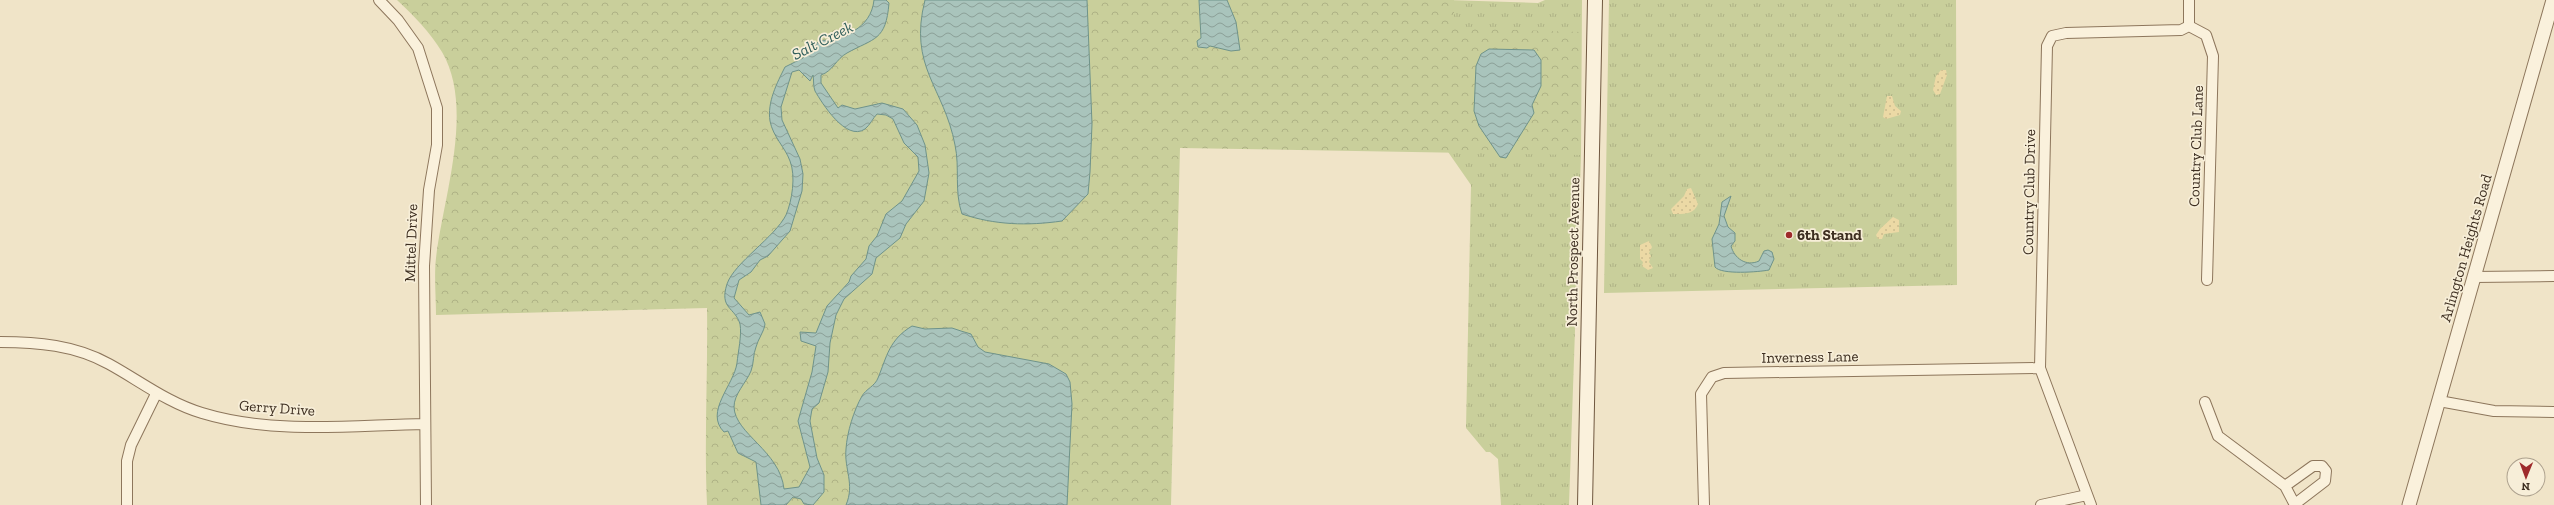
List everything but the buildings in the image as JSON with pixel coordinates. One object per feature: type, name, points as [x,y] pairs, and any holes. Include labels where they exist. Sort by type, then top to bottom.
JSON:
[{"type":"main road","name":"North Prospect Avenue","points":[[1585,505],[1595,0]]},
{"type":"street","name":"Mittel Drive","points":[[379,0],[398,20],[418,48],[437,108],[437,145],[429,190],[424,266],[426,505]]},
{"type":"street","points":[[2189,0],[2189,26]]},
{"type":"street","name":"Arlington Heights Road","points":[[2409,505],[2553,0]]},
{"type":"street","name":"Country Club Lane","points":[[2189,26],[2206,35],[2213,56],[2207,280]]},
{"type":"street","name":"Country Club Drive","points":[[2091,505],[2040,368],[2047,46],[2052,36],[2066,33],[2181,30],[2189,26]]},
{"type":"street","points":[[2474,277],[2554,276]]},
{"type":"street","name":"Gerry Drive","points":[[0,342],[48,344],[93,356],[156,394],[202,413],[247,423],[274,426],[425,424]]},
{"type":"street","name":"Inverness Lane","points":[[1704,505],[1701,394],[1712,377],[1724,373],[2040,368]]},
{"type":"street","points":[[127,505],[127,461],[132,445],[156,394]]},
{"type":"street","points":[[2439,400],[2494,411],[2554,412]]},
{"type":"street","points":[[2205,402],[2218,436],[2285,486],[2295,505],[2325,481],[2326,471],[2322,466],[2313,466],[2285,486]]},
{"type":"street","points":[[2041,505],[2087,495]]},
{"type":"green space","points":[[397,0],[1454,0],[1454,28],[1581,32],[1581,155],[1180,148],[1171,505],[707,505],[707,308],[436,315],[436,258],[454,154],[456,99],[452,74],[442,52],[421,24]]},
{"type":"green space","points":[[1447,0],[1538,3],[1545,0],[1582,0],[1581,155],[1569,505],[1501,505],[1498,459],[1490,452],[1486,452],[1466,428],[1471,185],[1446,149]]},
{"type":"green space","points":[[1609,0],[1956,0],[1957,285],[1604,293]]},
{"type":"sand","points":[[1941,70],[1946,70],[1947,75],[1940,94],[1936,95],[1933,90],[1936,76]]},
{"type":"sand","points":[[1887,96],[1892,96],[1895,106],[1901,111],[1900,115],[1886,119],[1883,117]]},
{"type":"sand","points":[[1691,188],[1698,204],[1696,208],[1688,213],[1673,214],[1671,209],[1684,196],[1687,189]]},
{"type":"sand","points":[[1893,217],[1899,220],[1899,232],[1884,234],[1882,239],[1878,239],[1876,235],[1880,229]]},
{"type":"sand","points":[[1649,241],[1652,247],[1649,253],[1651,256],[1649,262],[1653,268],[1648,270],[1642,266],[1643,262],[1640,259],[1640,245]]},
{"type":"water","points":[[874,0],[886,0],[889,3],[885,25],[882,32],[871,41],[840,58],[829,71],[821,75],[821,83],[838,108],[842,105],[855,109],[882,103],[903,109],[917,125],[925,145],[929,173],[924,201],[906,224],[900,238],[876,258],[872,274],[844,299],[836,315],[830,343],[828,372],[819,403],[812,409],[810,421],[817,458],[824,475],[824,492],[813,505],[804,504],[801,499],[793,497],[786,505],[761,505],[756,462],[738,453],[728,431],[724,432],[719,424],[717,416],[722,398],[735,371],[740,338],[740,324],[738,318],[726,303],[725,292],[731,276],[781,223],[786,215],[790,203],[793,181],[792,167],[788,156],[774,132],[769,114],[773,93],[785,67],[803,58],[819,41],[837,38],[854,31],[868,18],[872,10]],"holes":[[[799,70],[810,81],[813,75],[815,91],[823,104],[843,126],[850,130],[858,132],[865,129],[877,114],[886,115],[893,119],[904,143],[918,157],[919,171],[902,201],[886,214],[877,236],[869,246],[866,259],[851,276],[849,282],[827,306],[816,333],[800,332],[801,341],[816,346],[812,372],[798,421],[810,467],[799,487],[784,489],[781,476],[775,464],[767,453],[749,435],[736,417],[734,407],[736,398],[751,371],[755,350],[765,324],[760,312],[749,315],[734,298],[739,280],[751,272],[760,260],[768,256],[790,231],[802,191],[803,174],[800,159],[782,120],[781,107],[792,72]]]},
{"type":"water","points":[[925,0],[1087,0],[1092,124],[1088,194],[1062,221],[1036,224],[1011,224],[974,218],[962,214],[958,197],[955,145],[950,125],[924,60],[921,43],[921,23]]},
{"type":"water","points":[[1199,0],[1227,0],[1236,22],[1240,50],[1231,51],[1210,46],[1207,48],[1198,47],[1197,41],[1201,38]]},
{"type":"water","points":[[1489,49],[1534,50],[1541,60],[1541,86],[1532,105],[1534,113],[1506,158],[1500,157],[1479,126],[1474,111],[1476,66],[1481,54]]},
{"type":"water","points":[[1731,196],[1724,216],[1728,227],[1735,233],[1735,241],[1731,246],[1735,254],[1738,258],[1745,262],[1754,263],[1759,261],[1764,251],[1768,250],[1772,252],[1774,259],[1769,270],[1732,272],[1719,270],[1715,267],[1712,239],[1719,224],[1722,202]]},
{"type":"water","points":[[912,326],[925,329],[952,328],[971,334],[978,347],[985,352],[1049,364],[1066,374],[1070,382],[1072,404],[1067,505],[846,505],[850,490],[846,463],[846,449],[849,428],[854,414],[862,396],[877,381],[890,349],[898,337]]},
{"type":"place","name":"6th Stand","points":[[1789,235]]},
{"type":"water label","name":"Salt Creek","points":[[822,40]]}]
